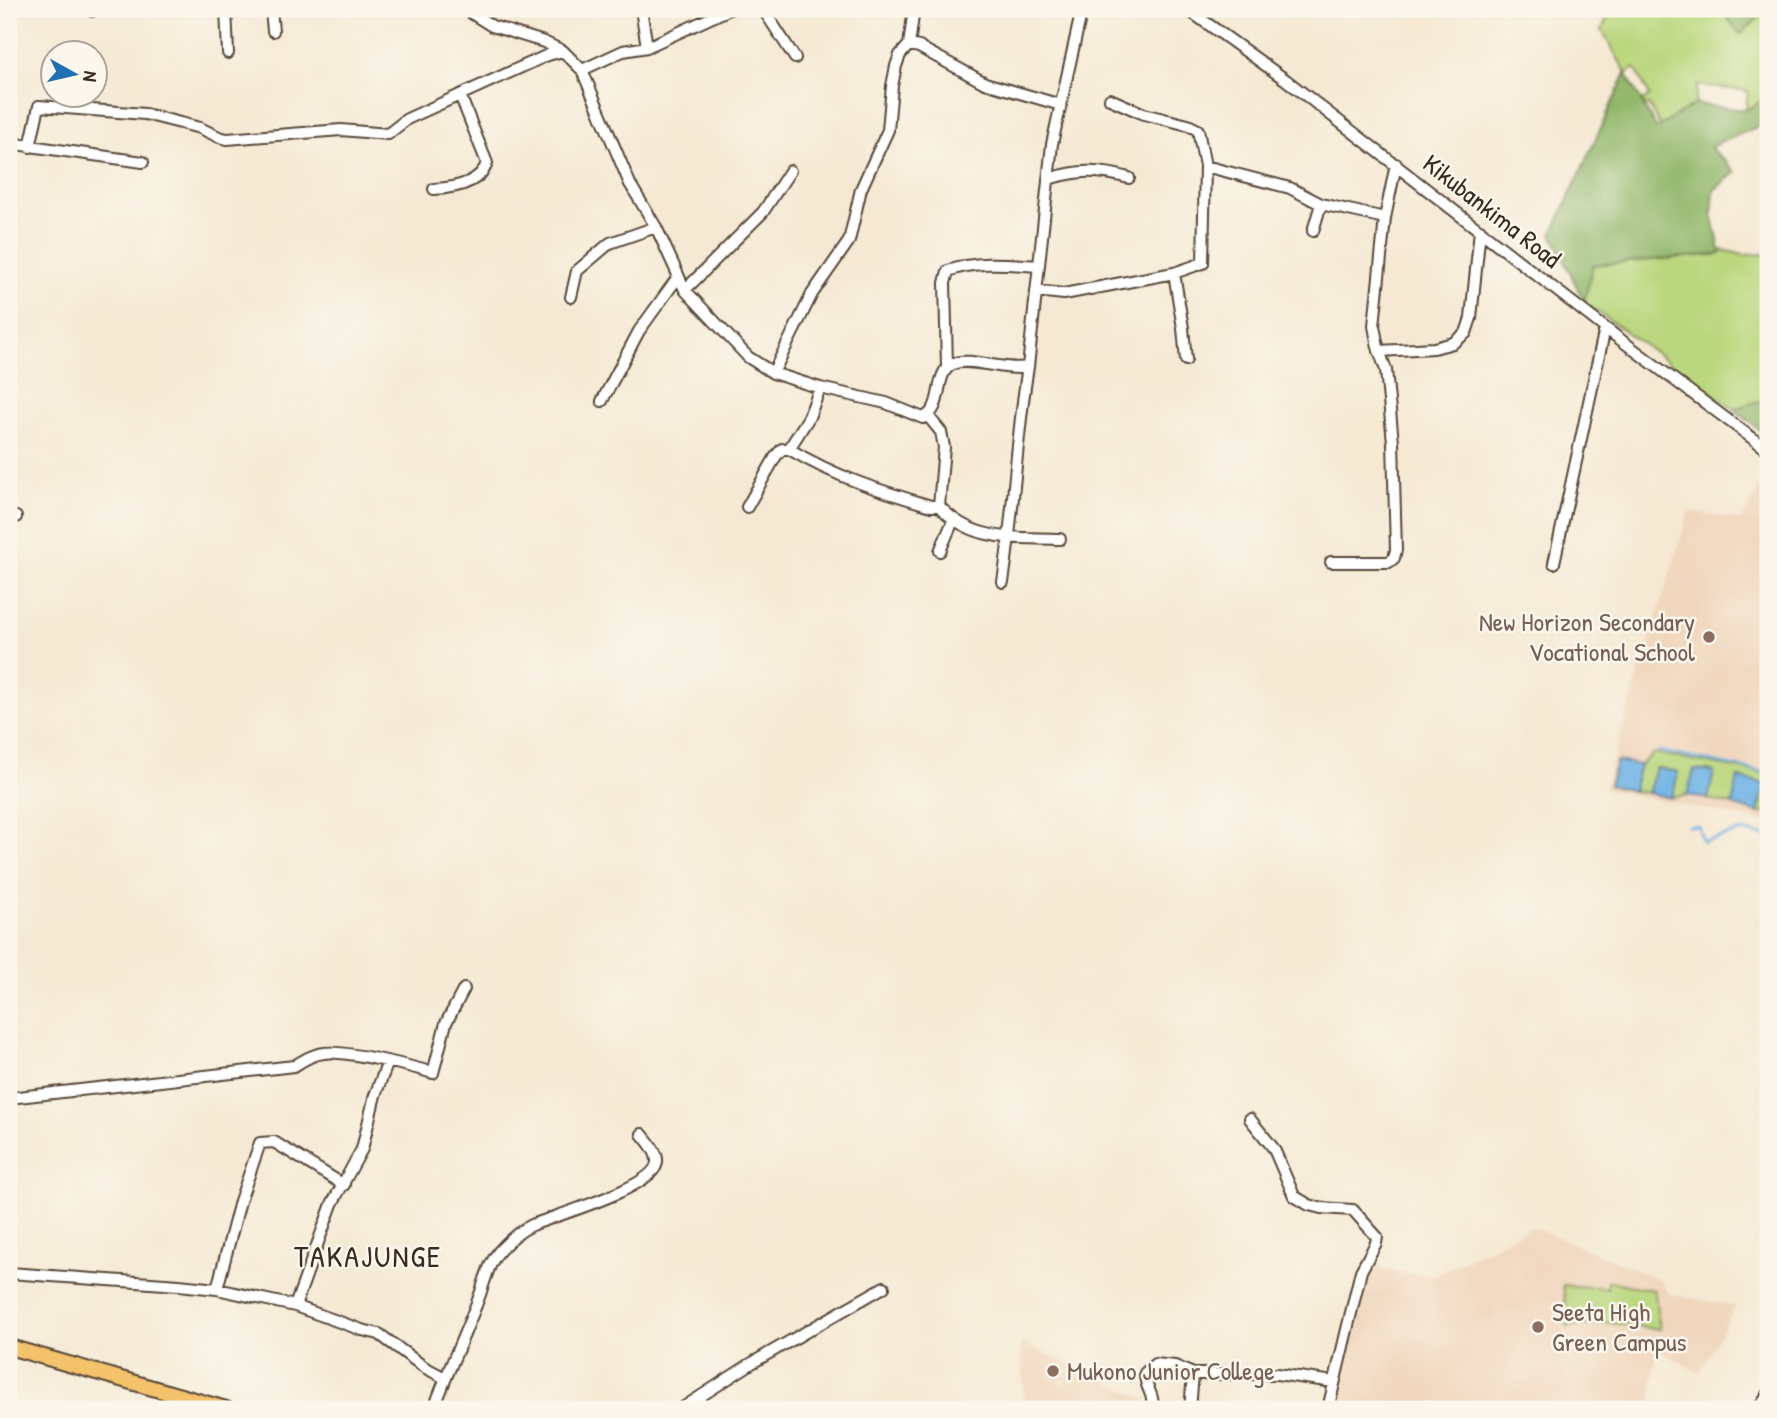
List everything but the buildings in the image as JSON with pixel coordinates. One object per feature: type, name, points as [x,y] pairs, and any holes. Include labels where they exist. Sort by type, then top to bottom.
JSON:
[{"type":"main road","points":[[9,1348],[226,1409]]},
{"type":"street","points":[[226,9],[228,53]]},
{"type":"street","points":[[271,9],[273,31]]},
{"type":"street","points":[[465,9],[492,26],[544,42],[563,51],[582,70],[630,184],[656,227],[685,290],[748,357],[772,373],[820,388],[886,402],[923,418],[928,416],[937,401],[941,379],[947,368],[955,362],[964,361],[1010,369],[1028,367]]},
{"type":"street","points":[[641,9],[647,47]]},
{"type":"street","points":[[582,70],[623,51],[647,47],[730,9]]},
{"type":"street","points":[[763,9],[795,58]]},
{"type":"street","points":[[772,373],[812,294],[849,241],[861,189],[888,130],[891,86],[900,55],[909,45],[914,9]]},
{"type":"street","points":[[1003,582],[1052,145],[1082,9]]},
{"type":"street","name":"Kikubankima Road","points":[[1187,9],[1286,80],[1605,328],[1768,450]]},
{"type":"street","points":[[909,45],[919,47],[985,83],[1061,105]]},
{"type":"street","points":[[30,147],[39,106],[145,114],[227,138],[341,130],[388,134],[407,119],[548,55],[563,51]]},
{"type":"street","points":[[434,189],[471,182],[484,171],[487,163],[460,94]]},
{"type":"street","points":[[1036,291],[1064,295],[1174,273],[1203,263],[1205,166],[1198,130],[1144,114],[1110,99]]},
{"type":"street","points":[[9,143],[143,162]]},
{"type":"street","points":[[1331,562],[1389,562],[1394,558],[1396,550],[1393,442],[1386,370],[1374,326],[1385,218],[1396,164]]},
{"type":"street","points":[[1205,166],[1290,188],[1321,204],[1385,218]]},
{"type":"street","points":[[685,290],[763,212],[790,171]]},
{"type":"street","points":[[1048,179],[1076,171],[1104,171],[1129,178]]},
{"type":"street","points":[[1312,231],[1321,204]]},
{"type":"street","points":[[571,297],[577,271],[610,243],[656,227]]},
{"type":"street","points":[[1379,351],[1434,348],[1453,343],[1466,333],[1471,318],[1480,230]]},
{"type":"street","points":[[947,368],[945,283],[948,271],[964,265],[990,263],[1039,266]]},
{"type":"street","points":[[1174,273],[1186,360]]},
{"type":"street","points":[[602,401],[639,331],[678,277]]},
{"type":"street","points":[[1554,563],[1605,328]]},
{"type":"street","points":[[789,449],[809,417],[820,388]]},
{"type":"street","points":[[928,416],[941,432],[944,447],[939,506]]},
{"type":"street","points":[[747,507],[776,456],[782,449],[789,449],[821,468],[858,484],[939,506],[953,520],[988,536],[1060,539]]},
{"type":"street","points":[[940,551],[953,520]]},
{"type":"street","points":[[9,1098],[294,1066],[325,1052],[388,1062],[433,1073],[446,1023],[464,989]]},
{"type":"street","points":[[295,1306],[328,1216],[362,1149],[388,1062]]},
{"type":"street","points":[[1250,1119],[1274,1149],[1294,1196],[1309,1205],[1321,1208],[1353,1210],[1377,1237],[1361,1271],[1328,1409]]},
{"type":"street","points":[[434,1409],[488,1271],[500,1250],[516,1234],[530,1226],[645,1179],[656,1167],[658,1160],[642,1134]]},
{"type":"street","points":[[217,1289],[240,1201],[260,1143],[274,1142],[344,1185]]},
{"type":"street","points":[[9,1273],[217,1289],[295,1306],[380,1334],[424,1367],[445,1378]]},
{"type":"street","points":[[681,1409],[752,1363],[884,1287]]},
{"type":"street","points":[[1152,1409],[1153,1397],[1145,1385],[1145,1373],[1155,1364],[1165,1364],[1193,1374],[1277,1374],[1334,1382]]},
{"type":"street","points":[[1190,1409],[1193,1374]]},
{"type":"street","points":[[1758,1409],[1768,1394]]},
{"type":"shaded area","name":"New Horizon Secondary Vocational School","points":[[1768,471],[1768,822],[1604,789],[1689,511],[1742,520]]},
{"type":"shaded area","name":"Seeta High Green Campus","points":[[1532,1227],[1661,1280],[1669,1294],[1735,1306],[1700,1373],[1657,1349],[1651,1403],[1668,1409],[1332,1409],[1367,1266],[1433,1276]]},
{"type":"shaded area","name":"Mukono Junior College","points":[[1021,1342],[1147,1400],[1140,1409],[1025,1409]]},
{"type":"green space","points":[[1611,9],[1720,9],[1740,34],[1768,10],[1768,97],[1746,110],[1748,91],[1697,85],[1695,104],[1660,126],[1649,105],[1645,106],[1642,101],[1650,96],[1635,68],[1626,73],[1602,30]]},
{"type":"green space","points":[[1720,9],[1768,9],[1768,10],[1740,34]]},
{"type":"green space","points":[[1626,73],[1656,128],[1695,104],[1746,110],[1768,97],[1768,122],[1710,147],[1736,172],[1714,190],[1712,214],[1721,254],[1593,265],[1584,302],[1552,234]]},
{"type":"green space","points":[[1723,250],[1744,255],[1768,254],[1768,398],[1734,409],[1584,302],[1593,265],[1721,254]]},
{"type":"green space","points":[[1768,398],[1768,437],[1734,409]]},
{"type":"green space","points":[[1654,753],[1768,774],[1768,813],[1758,813],[1765,784],[1738,778],[1732,805],[1708,799],[1713,772],[1694,770],[1687,795],[1672,798],[1678,772],[1656,768],[1648,793],[1633,791],[1640,765]]},
{"type":"green space","points":[[1607,1281],[1654,1290],[1660,1329],[1609,1323],[1568,1326],[1563,1285],[1607,1288]]},
{"type":"water","points":[[1617,761],[1640,765],[1633,791],[1609,785]]},
{"type":"water","points":[[1656,768],[1678,772],[1672,798],[1648,793]]},
{"type":"water","points":[[1694,770],[1714,772],[1708,799],[1687,795]]},
{"type":"water","points":[[1738,778],[1765,784],[1758,813],[1732,805]]},
{"type":"waterway","points":[[1659,751],[1768,773]]},
{"type":"waterway","points":[[1688,826],[1698,826],[1703,842],[1742,831],[1765,836],[1768,842]]},
{"type":"waterway","points":[[1768,850],[1765,858],[1768,857]]},
{"type":"place","name":"New Horizon Secondary Vocational School","points":[[1709,637]]},
{"type":"place","name":"Seeta High Green Campus","points":[[1538,1327]]},
{"type":"place","name":"Mukono Junior College","points":[[1053,1371]]},
{"type":"district","name":"TAKAJUNGE","points":[[368,1257]]}]
